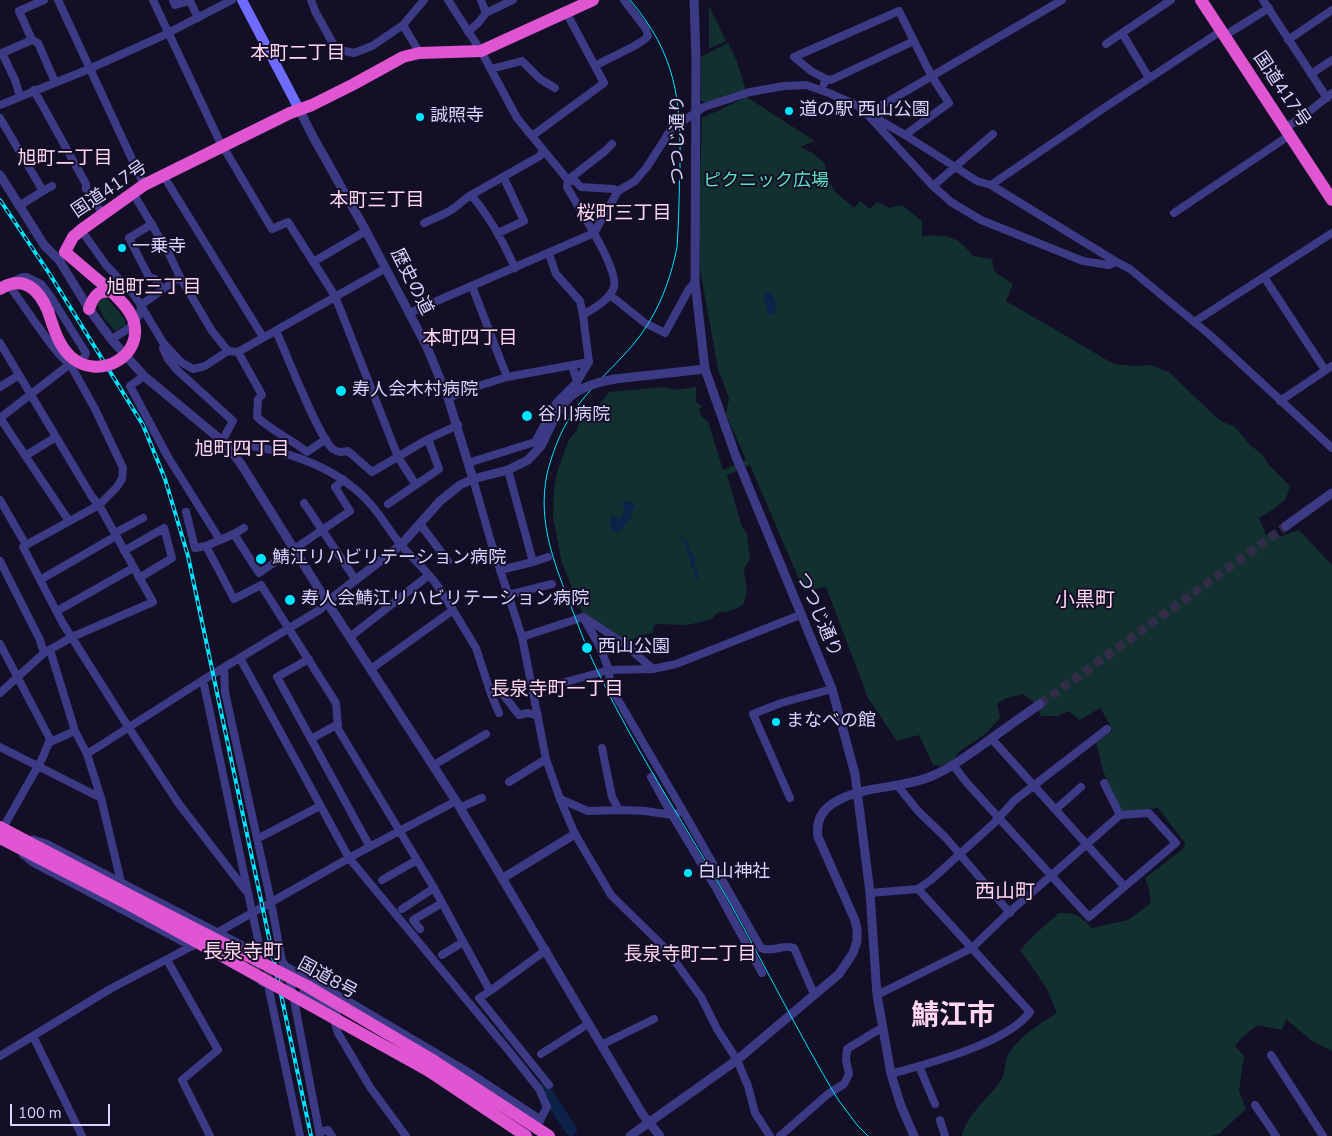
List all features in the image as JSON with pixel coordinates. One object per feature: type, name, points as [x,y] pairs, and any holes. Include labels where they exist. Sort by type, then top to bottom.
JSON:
[{"type":"highway","name":"国道417号","points":[[300,109],[312,105],[410,55],[481,51],[593,0]]},
{"type":"highway","name":"国道417号","points":[[1201,0],[1332,200]]},
{"type":"highway","name":"国道417号","points":[[62,256],[73,237],[144,185],[350,84],[401,55],[418,50],[481,51]]},
{"type":"highway","points":[[4,286],[16,282],[33,288],[42,298],[61,344],[70,356],[84,365],[108,366],[124,357],[132,348],[135,337],[133,319],[128,310],[112,292],[62,256]]},
{"type":"highway","points":[[89,309],[92,299],[98,293],[106,290],[112,292]]},
{"type":"highway","name":"国道8号","points":[[6,834],[134,903],[307,986],[531,1130],[549,1136]]},
{"type":"main road","points":[[242,0],[300,109]]},
{"type":"street","points":[[44,0],[19,11],[32,40],[38,43],[55,82]]},
{"type":"street","points":[[58,0],[144,185]]},
{"type":"street","points":[[153,0],[223,146],[272,229],[288,222],[335,296],[398,457],[416,485]]},
{"type":"street","points":[[173,0],[175,5],[190,0],[198,18]]},
{"type":"street","points":[[0,104],[89,69],[169,33],[232,0]]},
{"type":"street","points":[[311,0],[336,49],[354,53],[372,46],[403,25],[424,0]]},
{"type":"street","points":[[448,0],[481,51],[517,118],[568,180],[575,181],[581,187],[614,189],[618,191]]},
{"type":"street","points":[[481,0],[486,13]]},
{"type":"street","points":[[468,32],[486,13],[513,0]]},
{"type":"street","points":[[595,66],[610,56],[643,42],[648,36],[646,29],[624,0]]},
{"type":"street","name":"つつじ通り","points":[[694,0],[696,112],[694,282],[705,369],[735,454],[832,689],[855,774],[870,893],[877,995],[891,1074],[901,1106],[914,1136]]},
{"type":"street","points":[[867,114],[1062,0]]},
{"type":"street","points":[[1106,44],[1172,0]]},
{"type":"street","points":[[991,185],[1149,78],[1223,34],[1274,0]]},
{"type":"street","points":[[1174,213],[1288,131],[1329,96],[1311,74],[1266,4]]},
{"type":"street","points":[[905,135],[949,103],[931,75],[899,10],[794,57],[811,70],[826,79],[832,80],[914,41]]},
{"type":"street","points":[[1288,40],[1332,10]]},
{"type":"street","points":[[532,136],[604,83],[566,12]]},
{"type":"street","points":[[403,25],[418,50]]},
{"type":"street","points":[[1122,33],[1149,78]]},
{"type":"street","points":[[20,96],[1,51],[32,40]]},
{"type":"street","points":[[1311,74],[1332,60]]},
{"type":"street","points":[[490,69],[522,61],[540,79],[555,88]]},
{"type":"street","points":[[822,90],[826,79]]},
{"type":"street","points":[[409,313],[594,234],[618,191],[634,181],[648,167],[670,131],[677,125],[704,107],[733,97],[784,86],[806,85],[858,106],[933,186],[952,202],[981,220],[1083,261],[1109,265],[1116,262]]},
{"type":"street","points":[[34,90],[86,184],[86,189],[103,214]]},
{"type":"street","name":"歴史の道","points":[[300,109],[312,135],[366,231],[426,345],[458,426],[473,479]]},
{"type":"street","points":[[867,114],[905,135],[977,181],[991,185],[1130,269],[1194,322],[1332,448]]},
{"type":"street","points":[[0,118],[43,191]]},
{"type":"street","points":[[933,186],[993,134]]},
{"type":"street","points":[[583,315],[610,295],[614,286],[614,278],[609,263],[567,186],[568,180],[612,144]]},
{"type":"street","points":[[424,223],[449,211],[471,195],[540,156],[543,150]]},
{"type":"street","points":[[0,175],[44,245],[62,256],[89,309],[111,339],[144,376],[224,442],[241,464],[327,602],[434,765],[546,950],[588,1024],[649,1123],[660,1136]]},
{"type":"street","points":[[163,175],[263,338]]},
{"type":"street","points":[[498,233],[524,221],[504,178]]},
{"type":"street","points":[[19,206],[52,186]]},
{"type":"street","points":[[132,193],[152,224],[176,266],[180,278],[212,331],[228,351]]},
{"type":"street","points":[[471,195],[498,233],[515,268]]},
{"type":"street","points":[[152,224],[129,238],[149,277],[155,279],[162,289]]},
{"type":"street","points":[[82,230],[106,264],[135,296],[164,344],[181,362],[193,369],[205,366],[228,351],[238,352],[386,268]]},
{"type":"street","points":[[313,262],[366,231]]},
{"type":"street","points":[[1194,322],[1332,233]]},
{"type":"street","points":[[468,464],[535,442],[557,402],[577,382],[589,362],[580,301],[556,274],[549,254]]},
{"type":"street","points":[[27,277],[41,284],[84,349],[86,353],[83,360],[75,365],[66,363],[4,286],[17,278],[27,277]]},
{"type":"street","points":[[1264,277],[1325,370]]},
{"type":"street","points":[[111,339],[125,331],[139,317],[141,306],[162,289],[180,278]]},
{"type":"street","points":[[610,295],[644,323],[665,334],[694,282]]},
{"type":"street","points":[[472,286],[507,377]]},
{"type":"street","points":[[276,331],[317,424],[332,448],[339,452],[348,451],[372,472],[428,439],[458,426]]},
{"type":"street","points":[[0,343],[99,505],[153,602],[72,637],[47,651],[0,693]]},
{"type":"street","points":[[164,344],[163,348],[168,359],[176,369],[233,421],[224,442]]},
{"type":"street","points":[[238,352],[262,395],[258,399],[257,418],[267,427],[290,439],[307,452],[326,439]]},
{"type":"street","points":[[448,398],[507,377],[589,362]]},
{"type":"street","points":[[69,521],[0,418],[70,364]]},
{"type":"street","points":[[70,364],[95,409],[123,468],[122,479],[99,505],[23,547],[72,637],[129,728],[179,804],[249,894]]},
{"type":"street","points":[[572,365],[577,382]]},
{"type":"street","points":[[1280,401],[1332,366]]},
{"type":"street","points":[[87,754],[321,608],[355,579],[401,545],[440,500],[460,485],[473,479],[508,470],[528,460],[542,446],[564,402],[580,389],[597,382],[614,379],[705,369]]},
{"type":"street","points":[[0,387],[19,375]]},
{"type":"street","points":[[144,376],[130,386],[168,457],[220,540]]},
{"type":"street","points":[[26,456],[56,437]]},
{"type":"street","points":[[388,504],[439,470],[428,439]]},
{"type":"street","points":[[224,442],[261,446],[288,453],[344,480],[374,507],[401,545],[434,581],[453,610],[476,648],[499,713]]},
{"type":"street","points":[[508,470],[533,562]]},
{"type":"street","points":[[473,479],[522,636],[546,759],[575,834],[611,895],[666,949],[701,997],[717,1029],[737,1060],[748,1086],[755,1113],[770,1136]]},
{"type":"street","points":[[234,534],[259,573],[350,511],[335,487],[344,480]]},
{"type":"street","points":[[1286,526],[1332,492]]},
{"type":"street","points":[[0,500],[26,545]]},
{"type":"street","points":[[304,503],[355,579]]},
{"type":"street","points":[[186,512],[195,548],[206,546],[244,528]]},
{"type":"street","points":[[40,580],[143,518]]},
{"type":"street","points":[[420,524],[448,561]]},
{"type":"street","points":[[124,551],[164,528],[172,558],[139,578]]},
{"type":"street","points":[[206,546],[234,599],[261,585],[309,658],[336,703],[338,729],[434,888],[490,991]]},
{"type":"street","points":[[500,570],[548,557]]},
{"type":"street","points":[[0,561],[47,651],[75,732],[87,754],[101,798],[122,882]]},
{"type":"street","points":[[57,611],[133,568]]},
{"type":"street","points":[[350,637],[429,575]]},
{"type":"street","points":[[508,595],[552,584]]},
{"type":"street","points":[[371,668],[453,610]]},
{"type":"street","points":[[533,692],[609,670],[653,669],[676,664],[800,615]]},
{"type":"street","points":[[583,617],[623,644],[653,669]]},
{"type":"street","points":[[522,636],[583,617]]},
{"type":"street","points":[[583,617],[599,645],[609,670],[610,686],[761,948],[766,951],[789,946],[794,948],[814,994]]},
{"type":"street","points":[[0,644],[50,742]]},
{"type":"street","points":[[240,658],[349,858],[539,1089],[547,1107],[531,1130]]},
{"type":"street","points":[[309,658],[277,677],[370,847]]},
{"type":"street","points":[[224,668],[225,692],[282,961],[286,967],[294,1000],[320,1134],[328,1130],[332,1136]]},
{"type":"street","points":[[203,680],[260,949],[246,973]]},
{"type":"street","points":[[790,798],[753,714],[782,703],[832,689]]},
{"type":"street","points":[[491,694],[502,693],[519,714],[528,712],[538,716]]},
{"type":"street","points":[[630,1136],[737,1060],[839,974],[853,953],[857,941],[854,918],[824,852],[817,829],[820,817],[824,811],[831,804],[856,792],[926,779],[954,765],[1040,704]]},
{"type":"street","points":[[311,739],[338,724]]},
{"type":"street","points":[[870,893],[918,889],[931,880],[1015,800],[1107,729]]},
{"type":"street","points":[[6,834],[50,742],[75,732]]},
{"type":"street","points":[[434,765],[486,734]]},
{"type":"street","points":[[991,738],[1124,886]]},
{"type":"street","points":[[0,747],[101,798]]},
{"type":"street","points":[[602,748],[612,796],[619,810]]},
{"type":"street","points":[[509,782],[546,759]]},
{"type":"street","points":[[877,995],[972,948],[1010,913],[1052,876],[1120,815],[1148,813],[1176,843],[1089,917],[1052,876],[998,818],[954,765]]},
{"type":"street","points":[[651,777],[717,890],[762,973]]},
{"type":"street","points":[[1104,783],[1120,815]]},
{"type":"street","points":[[897,785],[918,811],[946,838],[1010,913]]},
{"type":"street","points":[[1056,809],[1081,787]]},
{"type":"street","points":[[0,1054],[33,1036],[110,988],[218,933],[349,858],[458,804],[482,798]]},
{"type":"street","points":[[560,799],[588,811],[646,811],[672,815],[683,811]]},
{"type":"street","points":[[257,838],[320,806]]},
{"type":"street","points":[[6,834],[46,844],[258,954]]},
{"type":"street","points":[[6,834],[33,862],[268,985],[300,1136]]},
{"type":"street","points":[[503,878],[575,834]]},
{"type":"street","points":[[382,880],[417,860]]},
{"type":"street","points":[[402,909],[434,888]]},
{"type":"street","points":[[891,1074],[976,1047],[1023,1022],[1030,1012],[918,889]]},
{"type":"street","points":[[420,929],[413,920],[442,903]]},
{"type":"street","points":[[204,940],[240,959]]},
{"type":"street","points":[[442,955],[463,942]]},
{"type":"street","points":[[471,1004],[546,950]]},
{"type":"street","points":[[167,960],[218,1050],[182,1080],[210,1136]]},
{"type":"street","points":[[286,967],[469,1073],[531,1130]]},
{"type":"street","points":[[304,992],[338,1011]]},
{"type":"street","points":[[341,998],[335,1023],[338,1033],[370,1087],[406,1136]]},
{"type":"street","points":[[479,998],[548,1085]]},
{"type":"street","points":[[294,1000],[440,1084],[505,1127],[531,1130]]},
{"type":"street","points":[[601,1045],[654,1019]]},
{"type":"street","points":[[541,1054],[588,1024]]},
{"type":"street","points":[[780,1136],[828,1094],[844,1084],[849,1074],[846,1060],[847,1049],[878,1030]]},
{"type":"street","points":[[33,1036],[82,1136]]},
{"type":"street","points":[[1271,1056],[1323,1136]]},
{"type":"street","points":[[919,1066],[935,1104]]},
{"type":"street","points":[[1255,1105],[1276,1136]]},
{"type":"street","points":[[940,1120],[945,1136]]},
{"type":"green space","points":[[709,6],[726,41],[709,49]]},
{"type":"green space","points":[[728,43],[737,61],[746,91],[707,103],[701,101],[701,57]]},
{"type":"green space","name":"西山公園","points":[[748,98],[815,141],[800,147],[813,153],[825,164],[827,177],[835,192],[854,208],[860,201],[870,209],[877,202],[890,208],[902,205],[922,221],[922,236],[945,236],[957,240],[973,256],[992,259],[994,271],[1013,284],[1006,301],[1114,364],[1151,365],[1169,372],[1219,420],[1235,427],[1290,486],[1286,499],[1259,518],[1266,535],[1282,536],[1299,530],[1332,565],[1332,1051],[1312,1041],[1286,1019],[1282,1030],[1258,1025],[1243,1036],[1235,1046],[1244,1056],[1239,1091],[1246,1109],[1219,1134],[1211,1136],[962,1136],[968,1121],[1002,1079],[1009,1053],[1031,1030],[1057,1013],[1046,987],[1020,950],[1059,913],[1077,916],[1092,928],[1128,920],[1151,903],[1145,878],[1184,848],[1185,843],[1158,808],[1121,812],[1103,771],[1096,742],[1112,731],[1100,708],[1080,720],[1068,711],[1058,716],[1041,716],[1034,702],[1023,694],[1007,698],[997,703],[1000,718],[985,734],[960,751],[954,760],[941,766],[933,765],[919,735],[897,741],[868,698],[826,587],[804,591],[750,465],[727,475],[742,527],[747,533],[750,559],[744,569],[747,592],[743,605],[728,611],[719,612],[710,620],[687,625],[657,624],[654,626],[653,633],[640,635],[628,643],[584,617],[562,563],[553,517],[554,488],[557,472],[569,440],[577,430],[580,421],[587,411],[597,407],[609,392],[665,387],[677,390],[696,387],[696,402],[702,406],[699,410],[702,417],[708,421],[723,470],[746,460],[726,414],[729,399],[718,369],[700,269],[699,215],[702,118]]},
{"type":"green space","points":[[104,295],[125,319],[125,325],[115,331],[104,318],[98,305],[98,302]]},
{"type":"water","points":[[763,292],[772,292],[776,303],[775,313],[768,315]]},
{"type":"water","points":[[627,501],[632,502],[636,508],[631,510],[632,517],[622,530],[618,532],[612,531],[610,524],[611,515],[621,519],[625,507],[620,504]]},
{"type":"water","points":[[680,535],[684,541],[688,542],[695,558],[694,564],[700,581],[698,582],[685,544],[678,536]]},
{"type":"waterway","points":[[544,1089],[571,1130]]},
{"type":"tunnel","points":[[1040,704],[1286,526]]},
{"type":"tunnel","points":[[240,959],[304,992]]},
{"type":"tram line","points":[[630,0],[657,39],[673,78],[677,99],[680,143],[677,247],[666,286],[648,324],[633,345],[579,404],[559,438],[549,465],[545,492],[544,510],[549,543],[587,649],[628,731],[730,903],[837,1098],[857,1125],[868,1136]]},
{"type":"railway","points":[[0,200],[49,273],[143,425],[165,479],[188,556],[311,1136]]},
{"type":"place","name":"道の駅 西山公園","points":[[789,111]]},
{"type":"place","name":"誠照寺","points":[[420,117]]},
{"type":"place","name":"一乗寺","points":[[122,248]]},
{"type":"place","name":"寿人会木村病院","points":[[341,391]]},
{"type":"place","name":"谷川病院","points":[[527,416]]},
{"type":"place","name":"鯖江リハビリテーション病院","points":[[261,559]]},
{"type":"place","name":"寿人会鯖江リハビリテーション病院","points":[[290,600]]},
{"type":"place","name":"西山公園","points":[[587,648]]},
{"type":"place","name":"まなべの館","points":[[776,722]]},
{"type":"place","name":"白山神社","points":[[688,873]]},
{"type":"district","name":"本町二丁目","points":[[298,54]]},
{"type":"district","name":"旭町二丁目","points":[[65,159]]},
{"type":"district","name":"本町三丁目","points":[[377,201]]},
{"type":"district","name":"桜町三丁目","points":[[624,214]]},
{"type":"district","name":"旭町三丁目","points":[[154,288]]},
{"type":"district","name":"本町四丁目","points":[[470,339]]},
{"type":"district","name":"旭町四丁目","points":[[242,450]]},
{"type":"district","name":"小黒町","points":[[1085,601]]},
{"type":"district","name":"長泉寺町一丁目","points":[[557,690]]},
{"type":"district","name":"西山町","points":[[1005,893]]},
{"type":"district","name":"長泉寺町","points":[[243,953]]},
{"type":"district","name":"長泉寺町二丁目","points":[[690,955]]},
{"type":"district","name":"鯖江市","points":[[953,1017]]},
{"type":"park label","name":"ピクニック広場","points":[[766,182]]}]
